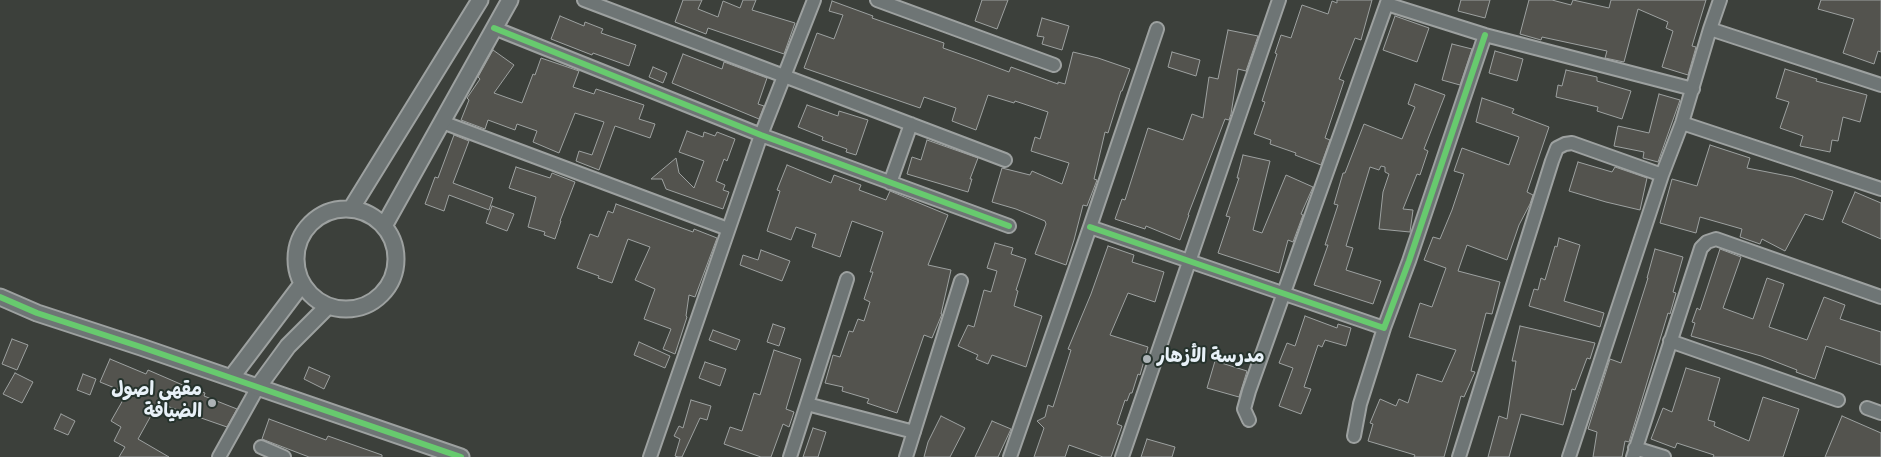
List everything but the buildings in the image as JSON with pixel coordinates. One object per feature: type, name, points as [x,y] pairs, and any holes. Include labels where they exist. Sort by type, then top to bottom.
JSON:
[{"type":"street","points":[[352,209],[480,0]]},
{"type":"street","points":[[384,226],[510,0]]},
{"type":"street","points":[[584,0],[1005,160]]},
{"type":"street","points":[[650,457],[761,135],[814,0]]},
{"type":"street","points":[[877,0],[1054,65]]},
{"type":"street","points":[[1122,457],[1278,0]]},
{"type":"street","points":[[1569,457],[1662,175],[1682,123],[1720,0]]},
{"type":"street","points":[[1249,420],[1244,409],[1246,400],[1387,2],[1485,35],[1693,89]]},
{"type":"street","points":[[494,28],[761,135],[1009,226]]},
{"type":"street","points":[[1010,457],[1157,29]]},
{"type":"street","points":[[1710,29],[1881,85]]},
{"type":"street","points":[[1354,436],[1360,404],[1384,328],[1485,35]]},
{"type":"street","points":[[442,122],[728,229]]},
{"type":"street","points":[[1682,123],[1881,189]]},
{"type":"street","points":[[890,183],[911,124]]},
{"type":"street","points":[[1459,457],[1557,148],[1572,143],[1662,175]]},
{"type":"street","points":[[352,209],[364,212],[384,226],[392,238],[396,253],[396,268],[391,282],[383,294],[371,303],[357,309],[342,310],[328,306],[313,297],[302,284],[297,269],[296,254],[300,238],[309,226],[321,216],[336,210],[352,209]]},
{"type":"street","points":[[1090,227],[1384,328]]},
{"type":"street","points":[[1664,457],[1634,453],[1701,248],[1710,240],[1716,239],[1881,297]]},
{"type":"street","points":[[790,457],[847,279]]},
{"type":"street","points":[[906,457],[961,281]]},
{"type":"street","points":[[231,378],[302,284]]},
{"type":"street","points":[[0,297],[36,313],[258,387],[458,457]]},
{"type":"street","points":[[219,457],[258,387],[288,346],[328,306]]},
{"type":"street","points":[[1670,341],[1838,400]]},
{"type":"street","points":[[807,404],[914,432]]},
{"type":"street","points":[[1867,408],[1881,413]]},
{"type":"street","points":[[261,447],[284,457]]},
{"type":"cycle path","points":[[494,28],[761,135],[1009,226]]},
{"type":"cycle path","points":[[1090,227],[1384,328],[1409,261],[1485,35]]},
{"type":"cycle path","points":[[0,297],[37,313],[461,457]]},
{"type":"place","name":"مدرسة الأزهار","points":[[1147,359]]},
{"type":"place","name":"مقهى اصول الضيافة","points":[[212,403]]}]
